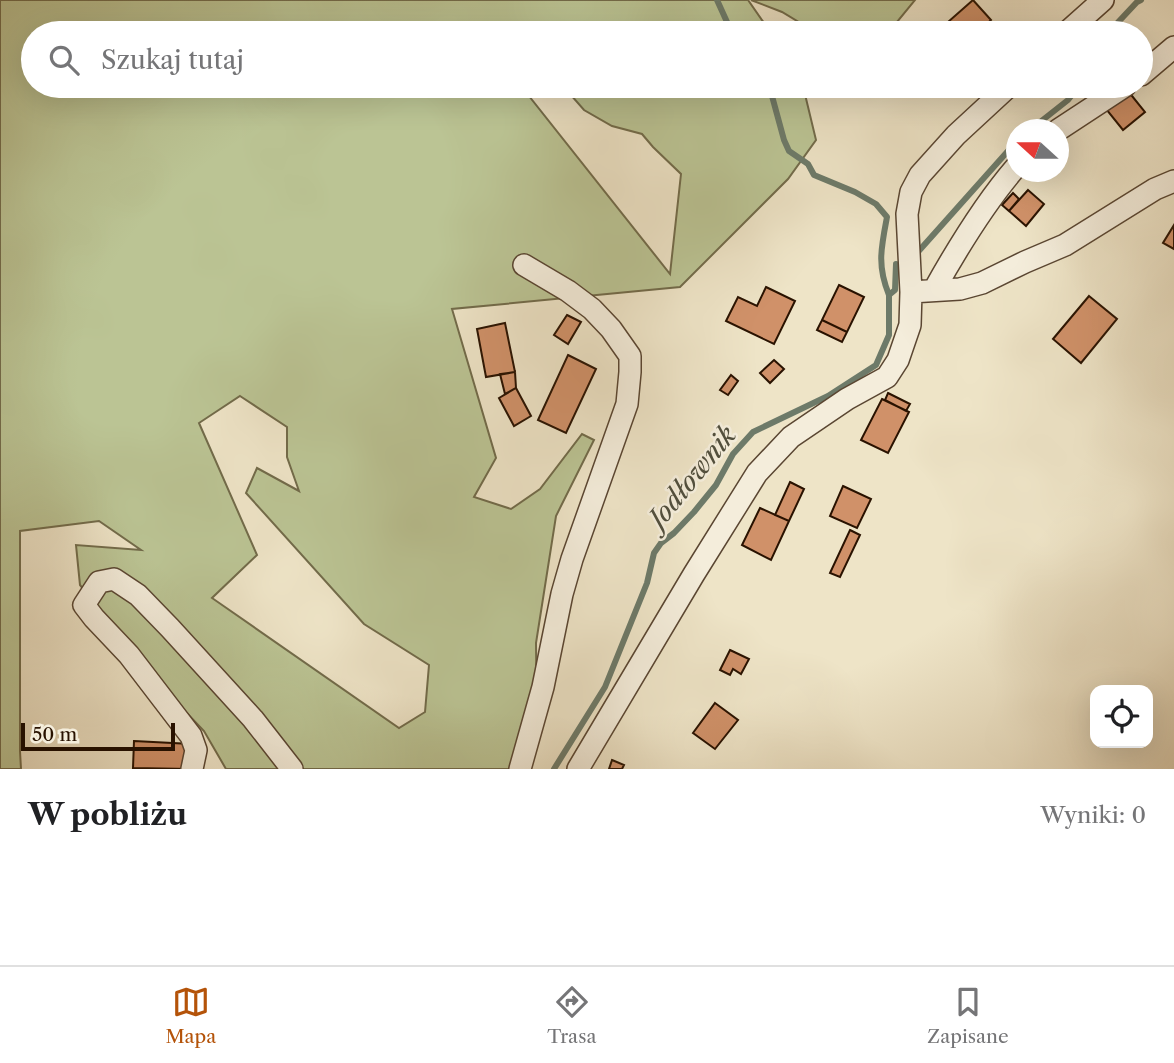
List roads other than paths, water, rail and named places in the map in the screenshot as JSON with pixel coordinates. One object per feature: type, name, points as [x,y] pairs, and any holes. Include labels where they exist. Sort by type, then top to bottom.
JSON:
[{"type":"street","points":[[1079,21],[1103,0]]},
{"type":"street","points":[[1153,65],[1174,47]]},
{"type":"street","points":[[578,769],[757,474],[791,437],[847,399],[887,377],[898,360],[910,325],[907,214],[911,192],[920,175],[956,135],[996,98]]},
{"type":"street","points":[[1069,123],[1107,98]]},
{"type":"street","points":[[934,290],[953,255],[1006,180]]},
{"type":"street","points":[[911,292],[960,289],[982,283],[1065,245],[1155,188],[1174,181]]},
{"type":"street","points":[[520,769],[543,687],[562,594],[628,404],[631,372],[630,356],[611,329],[592,309],[524,265]]},
{"type":"street","points":[[192,769],[197,750],[191,736],[129,655],[84,605],[99,582],[114,579],[138,595],[253,719],[292,769]]},
{"type":"waterway","points":[[717,0],[727,21]]},
{"type":"waterway","name":"Jodłownik","points":[[1119,21],[1141,0]]},
{"type":"waterway","points":[[773,98],[789,151],[808,164],[814,175],[876,204],[887,217],[881,257],[889,295]]},
{"type":"waterway","name":"Jodłownik","points":[[1044,119],[1070,98]]},
{"type":"waterway","name":"Jodłownik","points":[[917,253],[1006,153]]},
{"type":"waterway","name":"Jodłownik","points":[[554,769],[605,687],[647,583],[654,553],[661,543],[694,512],[716,485],[733,454],[753,432],[828,396],[876,365],[889,335],[889,295],[895,290],[896,264]]}]
